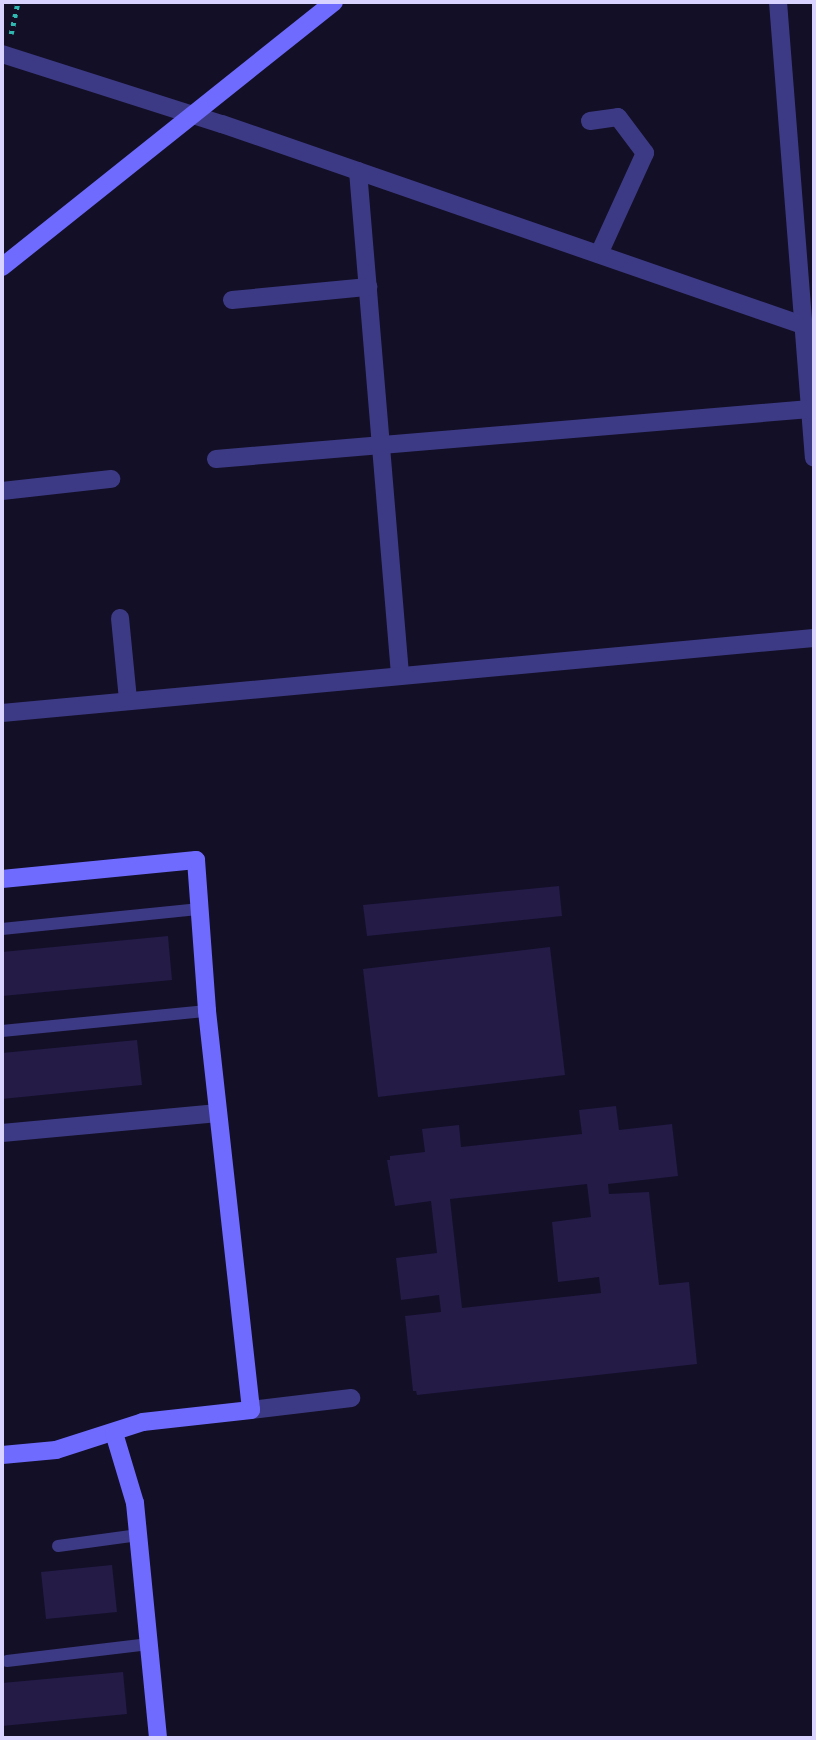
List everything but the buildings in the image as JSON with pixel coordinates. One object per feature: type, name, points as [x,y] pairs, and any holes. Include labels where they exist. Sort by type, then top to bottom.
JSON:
[{"type":"street","points":[[2,267],[334,2]]},
{"type":"street","points":[[778,2],[809,327],[810,409],[814,458]]},
{"type":"street","points":[[4,55],[358,171],[809,327]]},
{"type":"street","points":[[590,121],[618,117],[645,153],[599,254]]},
{"type":"street","points":[[358,171],[400,674]]},
{"type":"street","points":[[232,300],[368,287]]},
{"type":"street","points":[[216,459],[810,409]]},
{"type":"street","points":[[2,491],[111,479]]},
{"type":"street","points":[[120,618],[128,700]]},
{"type":"street","points":[[2,713],[400,674],[814,638]]},
{"type":"street","points":[[2,879],[196,860],[207,1011],[251,1410]]},
{"type":"street","points":[[2,1133],[218,1113]]},
{"type":"street","points":[[2,1455],[56,1450],[143,1422],[351,1398]]},
{"type":"street","points":[[114,1433],[135,1503],[158,1738]]},
{"type":"lane","points":[[2,929],[200,909]]},
{"type":"lane","points":[[2,1031],[207,1011]]},
{"type":"lane","points":[[58,1546],[138,1535]]},
{"type":"lane","points":[[7,1661],[149,1644]]},
{"type":"path","points":[[4,55],[18,2]]}]
